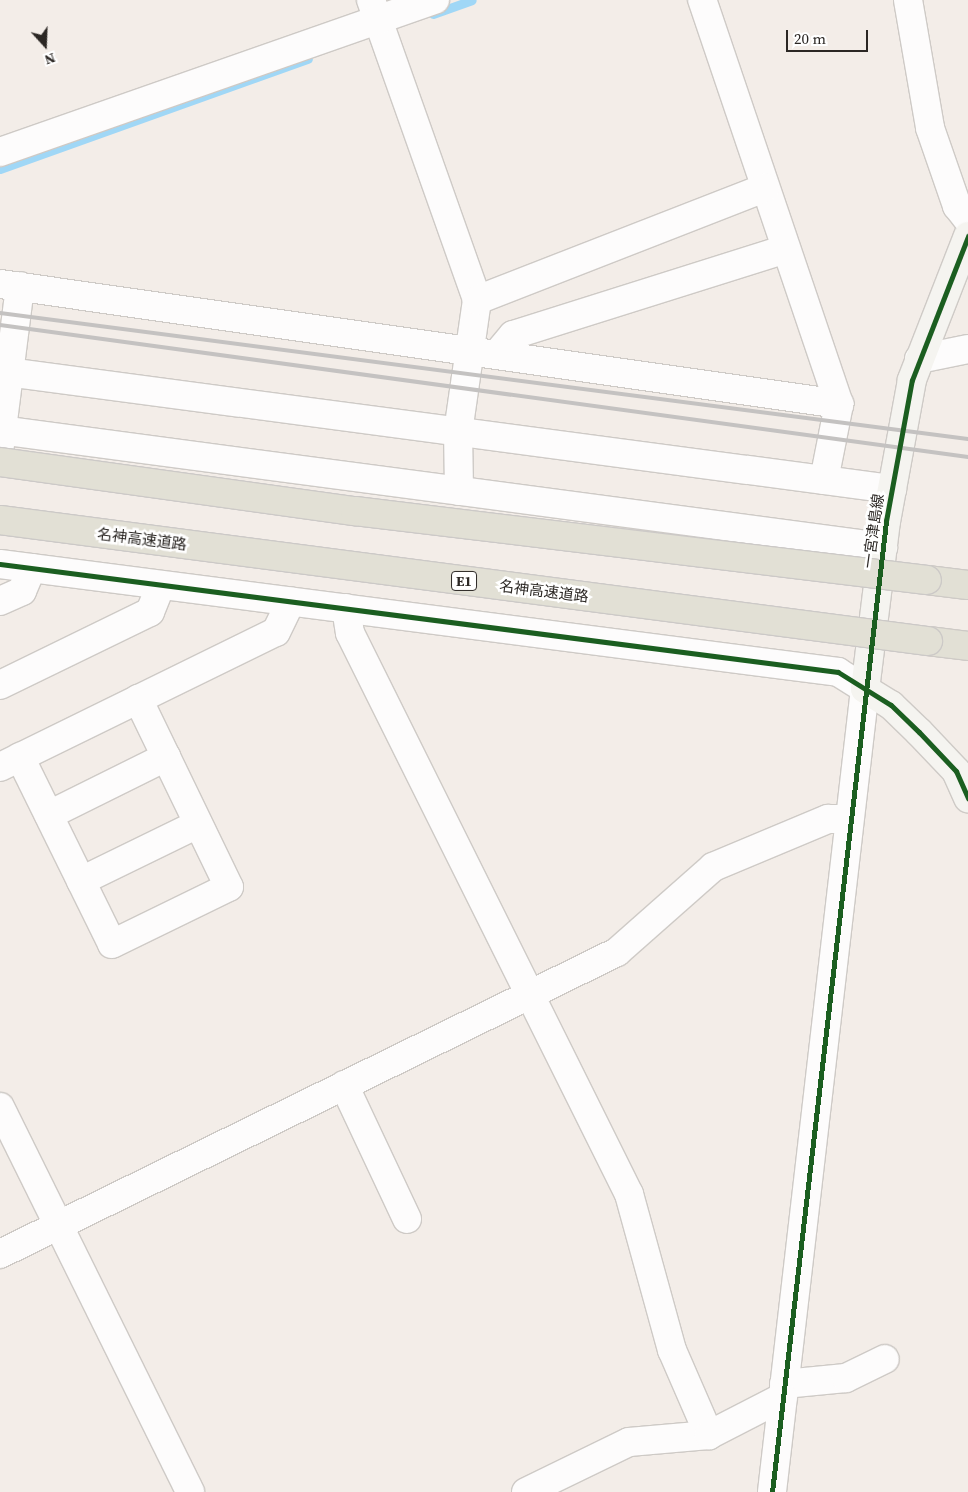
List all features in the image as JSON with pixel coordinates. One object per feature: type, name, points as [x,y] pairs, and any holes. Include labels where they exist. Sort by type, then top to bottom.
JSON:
[{"type":"highway","points":[[0,462],[355,511],[968,586]]},
{"type":"highway","name":"名神高速道路","points":[[0,520],[968,646]]},
{"type":"main road","name":"一宮津島線","points":[[865,689],[892,488],[919,359],[968,236]]},
{"type":"main road","points":[[865,689],[891,705],[956,771],[968,798]]},
{"type":"street","points":[[0,152],[375,11],[435,0]]},
{"type":"street","points":[[702,0],[839,404],[824,480]]},
{"type":"street","points":[[908,0],[930,128],[957,206],[968,220]]},
{"type":"street","points":[[375,11],[477,300],[484,352],[458,432],[459,491]]},
{"type":"street","points":[[477,300],[765,188]]},
{"type":"street","points":[[484,352],[513,335],[786,249]]},
{"type":"street","points":[[839,404],[10,285],[1,435],[459,491],[883,547]]},
{"type":"street","points":[[919,359],[968,349]]},
{"type":"street","points":[[5,372],[892,488]]},
{"type":"street","points":[[0,564],[838,672],[865,689],[772,1492]]},
{"type":"street","points":[[0,601],[22,591],[32,568]]},
{"type":"street","points":[[0,685],[150,612],[162,585]]},
{"type":"street","points":[[138,700],[229,887],[112,944],[48,815],[10,762],[276,632],[291,601]]},
{"type":"street","points":[[346,608],[350,633],[532,994],[629,1194],[672,1350],[709,1435]]},
{"type":"street","points":[[48,815],[166,757]]},
{"type":"street","points":[[0,1254],[617,952],[713,868],[828,819],[849,819]]},
{"type":"street","points":[[80,881],[198,824]]},
{"type":"street","points":[[344,1085],[408,1219]]},
{"type":"street","points":[[0,1107],[61,1224],[190,1492]]},
{"type":"street","points":[[526,1492],[629,1442],[709,1435],[784,1390],[846,1378],[885,1359]]},
{"type":"waterway","points":[[433,14],[472,0]]},
{"type":"waterway","points":[[0,169],[308,59]]},
{"type":"railway","points":[[0,313],[968,439]]},
{"type":"railway","points":[[0,325],[968,457]]},
{"type":"cycle path","points":[[772,1492],[886,521],[912,380],[968,236]]},
{"type":"cycle path","points":[[0,564],[838,672],[891,705],[919,732],[956,771],[968,798]]}]
